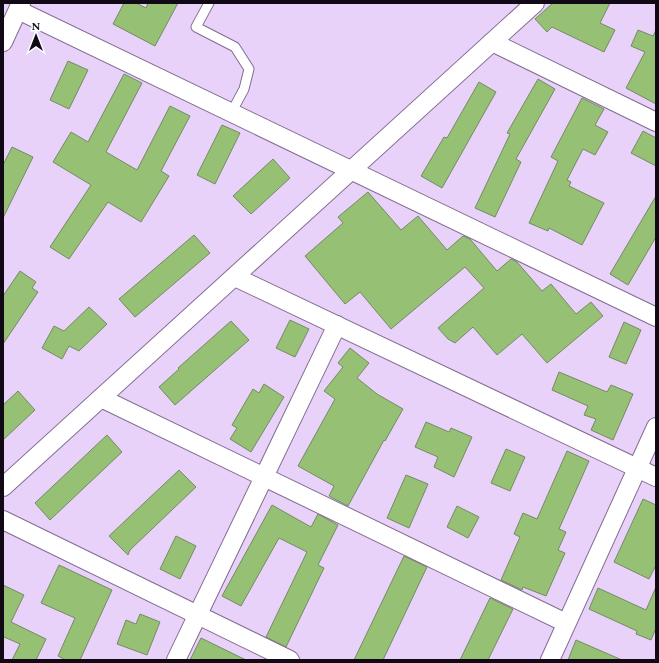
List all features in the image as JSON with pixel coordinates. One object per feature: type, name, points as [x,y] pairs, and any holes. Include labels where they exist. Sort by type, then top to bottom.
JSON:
[{"type":"street","points":[[3,487],[535,3]]},
{"type":"street","points":[[3,42],[20,7],[231,113],[656,317]]},
{"type":"street","points":[[492,42],[656,122]]},
{"type":"street","points":[[235,277],[656,477]]},
{"type":"street","points":[[176,660],[337,326]]},
{"type":"street","points":[[102,398],[566,623]]},
{"type":"street","points":[[550,660],[656,427]]},
{"type":"street","points":[[3,520],[290,660]]},
{"type":"lane","points":[[209,3],[196,27],[235,47],[250,69],[244,89],[231,113]]},
{"type":"building","points":[[124,3],[136,3],[146,8],[148,3],[178,3],[155,46],[113,24]]},
{"type":"building","points":[[553,3],[610,3],[600,23],[615,30],[604,52],[552,27],[547,32],[535,19]]},
{"type":"building","points":[[638,30],[653,36],[656,30],[656,104],[626,88],[645,52],[631,46]]},
{"type":"building","points":[[68,61],[88,70],[69,109],[50,100]]},
{"type":"building","points":[[124,74],[142,83],[106,152],[137,170],[170,106],[190,116],[161,171],[169,176],[141,222],[108,202],[69,259],[50,247],[91,185],[53,162],[71,132],[88,142]]},
{"type":"building","points":[[538,79],[555,89],[516,159],[521,162],[495,217],[475,208],[510,134],[507,133]]},
{"type":"building","points":[[479,82],[496,92],[442,188],[421,176],[444,137],[447,138]]},
{"type":"building","points":[[582,98],[604,109],[595,125],[608,132],[595,155],[583,149],[567,180],[571,182],[569,186],[604,203],[582,245],[549,228],[548,231],[529,223],[558,161],[551,157]]},
{"type":"building","points":[[222,125],[240,133],[215,184],[197,175]]},
{"type":"building","points":[[643,131],[656,138],[656,166],[631,153]]},
{"type":"building","points":[[12,147],[33,157],[3,218],[3,165]]},
{"type":"building","points":[[273,159],[290,178],[251,214],[233,196]]},
{"type":"building","points":[[368,192],[401,230],[418,216],[447,250],[463,236],[470,239],[497,271],[511,259],[517,262],[542,291],[551,284],[576,314],[591,302],[603,316],[547,363],[522,334],[497,355],[473,327],[455,343],[448,339],[438,328],[484,288],[465,267],[391,329],[360,292],[345,304],[305,256],[343,223],[338,217]]},
{"type":"building","points":[[656,196],[656,237],[628,285],[610,274]]},
{"type":"building","points":[[194,235],[210,253],[135,317],[119,299]]},
{"type":"building","points":[[20,271],[36,282],[32,288],[38,292],[3,344],[3,296]]},
{"type":"building","points":[[89,307],[107,324],[79,351],[69,346],[62,359],[42,348],[54,326],[64,331]]},
{"type":"building","points":[[290,320],[309,329],[295,357],[276,348]]},
{"type":"building","points":[[231,321],[249,340],[175,405],[159,387]]},
{"type":"building","points":[[624,322],[641,330],[626,364],[609,357]]},
{"type":"building","points":[[350,348],[369,363],[357,378],[377,394],[403,409],[385,441],[384,440],[348,506],[329,496],[334,486],[298,466],[335,399],[324,391],[343,367],[338,363]]},
{"type":"building","points":[[559,372],[607,392],[611,385],[633,394],[613,440],[591,430],[596,419],[584,415],[588,406],[552,390]]},
{"type":"building","points":[[264,384],[284,397],[251,452],[230,439],[237,428],[232,425],[253,389],[259,393]]},
{"type":"building","points":[[18,391],[35,410],[3,440],[3,405]]},
{"type":"building","points":[[426,422],[449,432],[451,428],[472,437],[454,477],[434,467],[438,457],[415,447]]},
{"type":"building","points":[[107,435],[122,452],[50,520],[35,503]]},
{"type":"building","points":[[506,449],[525,457],[510,491],[491,483]]},
{"type":"building","points":[[567,451],[589,461],[559,529],[566,532],[558,550],[565,553],[546,596],[523,587],[522,590],[501,580],[520,537],[514,534],[523,513],[537,519]]},
{"type":"building","points":[[179,470],[196,487],[130,550],[128,555],[109,536]]},
{"type":"building","points":[[406,475],[428,484],[409,528],[387,518]]},
{"type":"building","points":[[643,499],[656,505],[656,565],[649,579],[614,562]]},
{"type":"building","points":[[272,505],[311,527],[318,514],[338,525],[318,565],[324,568],[286,647],[266,637],[307,552],[279,538],[241,606],[222,596]]},
{"type":"building","points":[[457,506],[479,517],[468,538],[447,527]]},
{"type":"building","points":[[176,536],[196,546],[180,579],[160,569]]},
{"type":"building","points":[[404,556],[427,567],[383,660],[354,660]]},
{"type":"building","points":[[59,565],[112,590],[80,660],[66,660],[58,656],[75,618],[41,603]]},
{"type":"building","points":[[3,585],[24,595],[11,622],[46,639],[36,660],[12,660],[20,644],[4,637],[3,640]]},
{"type":"building","points":[[656,587],[656,628],[651,640],[636,634],[637,631],[589,609],[598,588],[646,610]]},
{"type":"building","points":[[490,598],[513,609],[488,660],[460,660]]},
{"type":"building","points":[[140,614],[160,622],[147,655],[117,644],[126,620],[136,624]]},
{"type":"building","points":[[201,638],[246,660],[190,660]]},
{"type":"building","points":[[576,640],[622,660],[568,660]]}]
